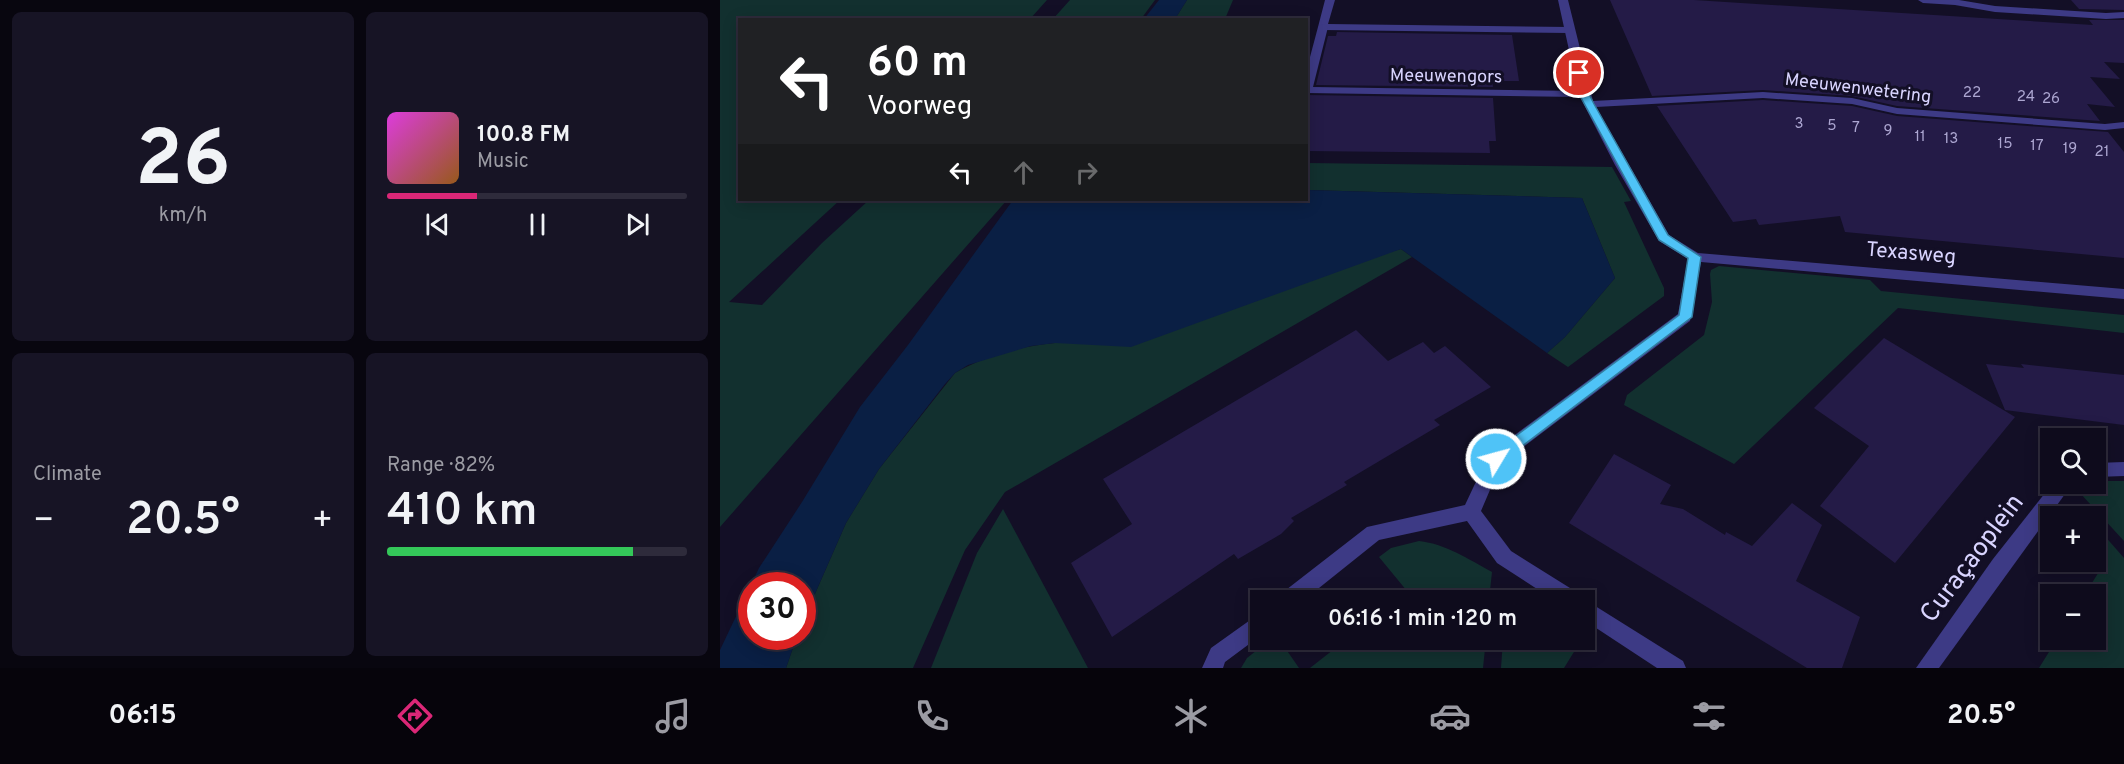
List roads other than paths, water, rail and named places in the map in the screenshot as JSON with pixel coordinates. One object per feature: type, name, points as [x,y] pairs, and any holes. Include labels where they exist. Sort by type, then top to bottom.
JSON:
[{"type":"street","points":[[1308,86],[1330,0]]},
{"type":"street","points":[[1471,512],[1496,459],[1685,317],[1695,257],[1664,238],[1586,99],[1563,0]]},
{"type":"street","points":[[1923,0],[1955,2],[1995,9],[2106,16],[2124,15]]},
{"type":"street","points":[[1323,27],[1569,30]]},
{"type":"street","name":"Meeuwengors","points":[[1308,90],[1586,99]]},
{"type":"street","name":"Meeuwenwetering","points":[[1586,99],[1763,94],[1852,101],[1897,111],[2105,127],[2124,125]]},
{"type":"street","name":"Texasweg","points":[[1695,257],[2124,294]]},
{"type":"street","points":[[2106,469],[2124,468]]},
{"type":"street","name":"Curaçaoplein","points":[[1926,668],[2000,565],[2055,494]]},
{"type":"street","points":[[1302,590],[1374,533],[1471,512]]},
{"type":"street","points":[[1471,512],[1504,557],[1555,590]]},
{"type":"street","points":[[1595,616],[1676,668]]},
{"type":"street","points":[[1212,668],[1218,656],[1250,631]]},
{"type":"water","points":[[1159,0],[1187,0],[1176,18],[1145,18]]},
{"type":"water","points":[[1308,190],[1582,198],[1615,278],[1565,337],[1547,353],[1401,249],[1131,347],[1055,343],[1031,346],[968,365],[955,373],[945,384],[879,469],[846,523],[816,591],[816,572],[757,572],[860,407],[1012,201],[1308,201]]},
{"type":"water","points":[[738,612],[738,650],[792,650],[786,668],[720,668],[720,650]]}]
